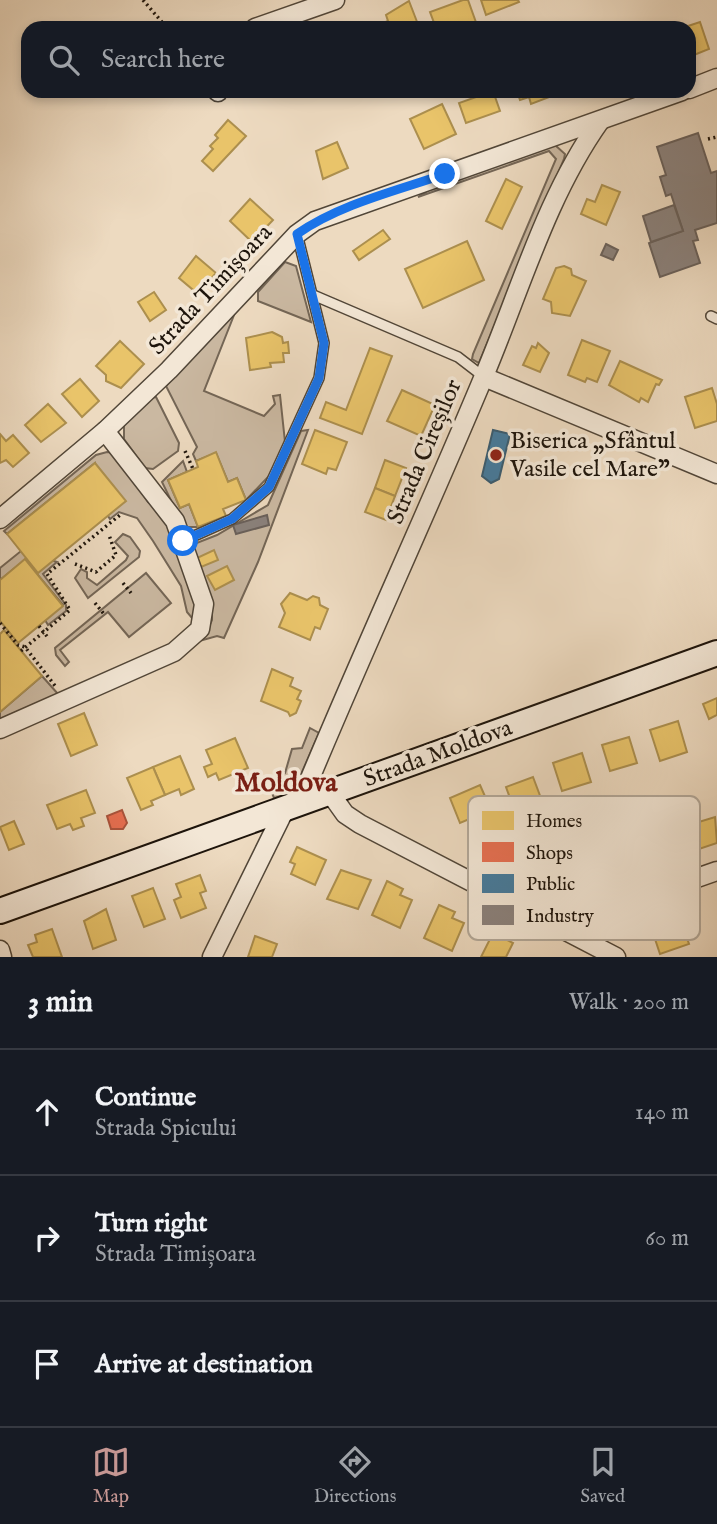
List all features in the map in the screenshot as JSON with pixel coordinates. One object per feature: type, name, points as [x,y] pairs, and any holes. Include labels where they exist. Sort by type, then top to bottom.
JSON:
[{"type":"street","points":[[275,21],[335,0]]},
{"type":"street","points":[[696,86],[717,78]]},
{"type":"street","name":"Strada Timișoara","points":[[0,519],[105,431],[169,370],[297,234],[315,222],[351,206],[663,98]]},
{"type":"street","name":"Strada Cireșilor","points":[[212,957],[291,808],[484,377],[560,190],[581,148],[600,121]]},
{"type":"street","points":[[484,377],[717,474]]},
{"type":"street","points":[[0,729],[174,652],[200,629],[204,604],[175,522],[105,431]]},
{"type":"street","name":"Strada Moldova","points":[[0,911],[717,653]]},
{"type":"street","points":[[330,793],[336,804],[360,824],[468,880]]},
{"type":"street","points":[[700,877],[717,871]]},
{"type":"street","points":[[583,940],[616,957]]},
{"type":"street","points":[[0,950],[2,957]]},
{"type":"lane","points":[[183,541],[232,519],[269,487],[322,367],[324,343],[297,234]]},
{"type":"lane","points":[[313,295],[458,357],[484,377]]},
{"type":"path","points":[[143,0],[161,21]]},
{"type":"path","points":[[708,139],[717,136]]},
{"type":"path","points":[[185,451],[194,469]]},
{"type":"path","points":[[23,649],[70,610],[47,574],[120,515]]},
{"type":"path","points":[[103,519],[108,524]]},
{"type":"path","points":[[75,564],[96,572],[117,555],[109,535]]},
{"type":"path","points":[[60,555],[64,560]]},
{"type":"path","points":[[123,583],[131,593]]},
{"type":"path","points":[[95,603],[104,614]]},
{"type":"path","points":[[0,623],[63,702]]},
{"type":"path","points":[[38,626],[49,639]]},
{"type":"shaded area","points":[[555,145],[565,154],[564,159],[479,363],[472,359],[473,354],[556,159],[549,151],[418,197],[432,188]]},
{"type":"shaded area","points":[[285,262],[296,266],[311,322],[258,301],[258,292]]},
{"type":"shaded area","points":[[240,300],[204,391],[264,416],[275,404],[273,396],[280,395],[285,442],[269,476],[246,500],[237,478],[228,482],[216,453],[196,461],[193,454],[197,447],[166,386]]},
{"type":"shaded area","points":[[156,397],[179,443],[178,451],[153,469],[145,468],[124,439],[124,422],[150,398]]},
{"type":"shaded area","points":[[308,430],[258,562],[224,638],[217,636],[203,640],[212,620],[212,610],[190,551],[194,544],[217,535],[268,505],[301,431]]},
{"type":"shaded area","points":[[115,453],[148,502],[166,514],[200,607],[197,624],[187,612],[181,586],[137,518],[119,512],[110,519],[108,516],[95,463],[7,534],[4,531],[96,455]]},
{"type":"shaded area","points":[[183,461],[187,472],[168,480],[180,508],[189,504],[198,527],[184,527],[162,482]]},
{"type":"shaded area","points":[[123,534],[130,537],[140,551],[139,557],[88,598],[75,578],[81,569],[87,572],[87,578],[97,585],[126,560],[128,556],[115,542]]},
{"type":"shaded area","points":[[21,551],[57,562],[43,574],[66,605],[66,611],[48,625],[45,620],[63,605],[25,560],[0,580],[0,568]]},
{"type":"shaded area","points":[[146,573],[171,603],[129,637],[108,612],[60,650],[69,662],[65,666],[56,655],[55,648]]},
{"type":"shaded area","points":[[42,676],[58,694],[0,719],[0,712]]},
{"type":"shaded area","points":[[310,728],[319,733],[295,788],[289,794],[274,798],[267,780],[285,773],[292,749],[302,748]]},
{"type":"building: Homes","points":[[468,0],[476,21],[433,21],[430,12]]},
{"type":"building: Homes","points":[[481,0],[518,0],[519,2],[486,15]]},
{"type":"building: Homes","points":[[409,1],[417,21],[388,21],[386,15]]},
{"type":"building: Homes","points":[[700,22],[709,49],[696,54],[696,23]]},
{"type":"building: Homes","points":[[473,98],[495,98],[500,111],[466,123],[459,103]]},
{"type":"building: Homes","points":[[529,98],[547,98],[531,104]]},
{"type":"building: Homes","points":[[442,104],[456,134],[424,149],[410,119]]},
{"type":"building: Homes","points":[[228,120],[246,136],[213,171],[202,161],[213,149],[210,146],[218,138],[215,135]]},
{"type":"building: Homes","points":[[337,142],[348,168],[323,179],[316,151]]},
{"type":"building: Homes","points":[[506,179],[522,187],[502,229],[486,221]]},
{"type":"building: Homes","points":[[602,185],[620,192],[606,225],[581,214],[587,199],[595,202]]},
{"type":"building: Homes","points":[[250,199],[273,220],[252,242],[230,221]]},
{"type":"building: Homes","points":[[383,230],[390,239],[359,260],[353,251]]},
{"type":"building: Homes","points":[[467,241],[484,280],[423,308],[405,269]]},
{"type":"building: Homes","points":[[196,256],[216,273],[198,294],[179,278]]},
{"type":"building: Homes","points":[[564,266],[571,269],[572,275],[586,281],[570,316],[552,313],[551,302],[543,299],[556,268]]},
{"type":"building: Homes","points":[[154,292],[166,310],[150,321],[138,302]]},
{"type":"building: Homes","points":[[272,332],[282,337],[283,343],[288,342],[289,353],[283,353],[284,362],[270,363],[271,367],[250,370],[246,338]]},
{"type":"building: Homes","points":[[582,340],[610,351],[597,382],[587,378],[585,382],[568,375]]},
{"type":"building: Homes","points":[[120,341],[144,364],[121,388],[106,381],[106,375],[96,366]]},
{"type":"building: Homes","points":[[538,343],[549,353],[540,372],[523,365],[532,346],[536,348]]},
{"type":"building: Homes","points":[[370,348],[392,356],[362,434],[320,418],[326,402],[346,410]]},
{"type":"building: Homes","points":[[620,361],[662,380],[659,385],[656,384],[648,402],[641,398],[639,402],[609,385]]},
{"type":"building: Homes","points":[[80,379],[99,401],[82,417],[62,394]]},
{"type":"building: Homes","points":[[712,388],[717,404],[717,421],[695,428],[685,397]]},
{"type":"building: Homes","points":[[402,390],[435,405],[421,436],[387,421]]},
{"type":"building: Homes","points":[[48,404],[66,423],[41,442],[25,425]]},
{"type":"building: Homes","points":[[315,430],[347,442],[336,470],[328,468],[326,474],[302,464]]},
{"type":"building: Homes","points":[[0,434],[6,441],[13,435],[29,453],[13,467],[6,460],[0,463]]},
{"type":"building: Homes","points":[[216,452],[228,482],[237,478],[246,500],[223,509],[226,516],[198,527],[189,504],[180,508],[168,480],[198,467],[196,461]]},
{"type":"building: Homes","points":[[385,460],[406,468],[395,496],[375,488]]},
{"type":"building: Homes","points":[[95,463],[126,501],[38,573],[7,534]]},
{"type":"building: Homes","points":[[375,488],[395,496],[386,520],[365,512]]},
{"type":"building: Homes","points":[[214,550],[218,560],[201,567],[197,558]]},
{"type":"building: Homes","points":[[25,559],[63,606],[18,643],[0,621],[0,580]]},
{"type":"building: Homes","points":[[227,566],[234,580],[215,590],[207,576]]},
{"type":"building: Homes","points":[[290,593],[307,600],[313,596],[319,598],[320,605],[328,609],[320,629],[315,627],[310,640],[279,627],[285,613],[281,604]]},
{"type":"building: Homes","points":[[4,630],[42,676],[0,712],[0,634]]},
{"type":"building: Homes","points":[[272,669],[293,678],[290,686],[301,691],[297,699],[301,701],[296,713],[290,716],[288,712],[261,701]]},
{"type":"building: Homes","points":[[717,698],[717,715],[709,719],[703,704]]},
{"type":"building: Homes","points":[[84,713],[97,745],[71,756],[58,724]]},
{"type":"building: Homes","points":[[678,721],[687,752],[660,761],[650,730]]},
{"type":"building: Homes","points":[[629,737],[637,763],[610,771],[602,745]]},
{"type":"building: Homes","points":[[235,738],[248,768],[219,780],[216,773],[208,777],[204,767],[212,764],[206,750]]},
{"type":"building: Homes","points":[[582,753],[591,782],[562,791],[553,763]]},
{"type":"building: Homes","points":[[180,756],[194,789],[181,795],[179,789],[165,795],[153,767]]},
{"type":"building: Homes","points":[[153,767],[165,795],[151,801],[153,805],[141,810],[127,778]]},
{"type":"building: Homes","points":[[533,777],[540,796],[509,796],[506,787]]},
{"type":"building: Homes","points":[[480,785],[485,796],[468,796],[468,820],[460,823],[450,798]]},
{"type":"building: Homes","points":[[86,790],[95,813],[81,818],[84,826],[73,830],[70,824],[57,829],[47,805]]},
{"type":"building: Homes","points":[[715,817],[717,843],[700,849],[700,822]]},
{"type":"building: Homes","points":[[14,821],[24,844],[9,850],[0,827]]},
{"type":"building: Homes","points":[[297,847],[326,860],[315,885],[291,874],[295,864],[290,862]]},
{"type":"building: Homes","points":[[341,870],[371,880],[358,909],[327,899]]},
{"type":"building: Homes","points":[[200,875],[206,891],[200,893],[206,908],[181,918],[174,900],[181,897],[176,884]]},
{"type":"building: Homes","points":[[387,881],[403,889],[400,895],[412,900],[400,928],[372,915]]},
{"type":"building: Homes","points":[[153,888],[165,919],[144,927],[132,896]]},
{"type":"building: Homes","points":[[439,905],[455,912],[452,918],[464,923],[452,951],[424,938]]},
{"type":"building: Homes","points":[[106,909],[116,940],[93,949],[84,921]]},
{"type":"building: Homes","points":[[52,929],[62,957],[33,957],[28,945],[37,942],[35,935]]},
{"type":"building: Homes","points":[[255,936],[277,944],[272,957],[248,957]]},
{"type":"building: Homes","points":[[490,940],[507,940],[513,943],[506,957],[481,957]]},
{"type":"building: Homes","points":[[655,940],[688,940],[689,944],[660,954]]},
{"type":"building: Shops","points":[[122,810],[127,823],[123,829],[111,829],[107,816]]},
{"type":"building: Public","name":"Biserica „Sfântul Vasile cel Mare”","points":[[493,430],[510,434],[499,479],[491,483],[482,476]]},
{"type":"building: Industry","points":[[698,133],[711,173],[717,171],[717,223],[695,230],[698,240],[693,241],[700,263],[660,277],[649,243],[683,231],[671,194],[666,196],[660,177],[666,175],[657,147]]},
{"type":"building: Industry","points":[[674,205],[683,231],[651,242],[643,216]]},
{"type":"building: Industry","points":[[606,244],[618,250],[613,260],[601,255]]},
{"type":"building: Industry","points":[[267,515],[269,525],[236,534],[233,525]]},
{"type":"place","name":"Biserica „Sfântul Vasile cel Mare”","points":[[496,455]]},
{"type":"district","name":"Moldova","points":[[286,783]]},
{"type":"route","points":[[183,541],[232,519],[257,501],[269,487],[319,378],[324,343],[297,234],[315,222],[351,206],[445,174]]}]
